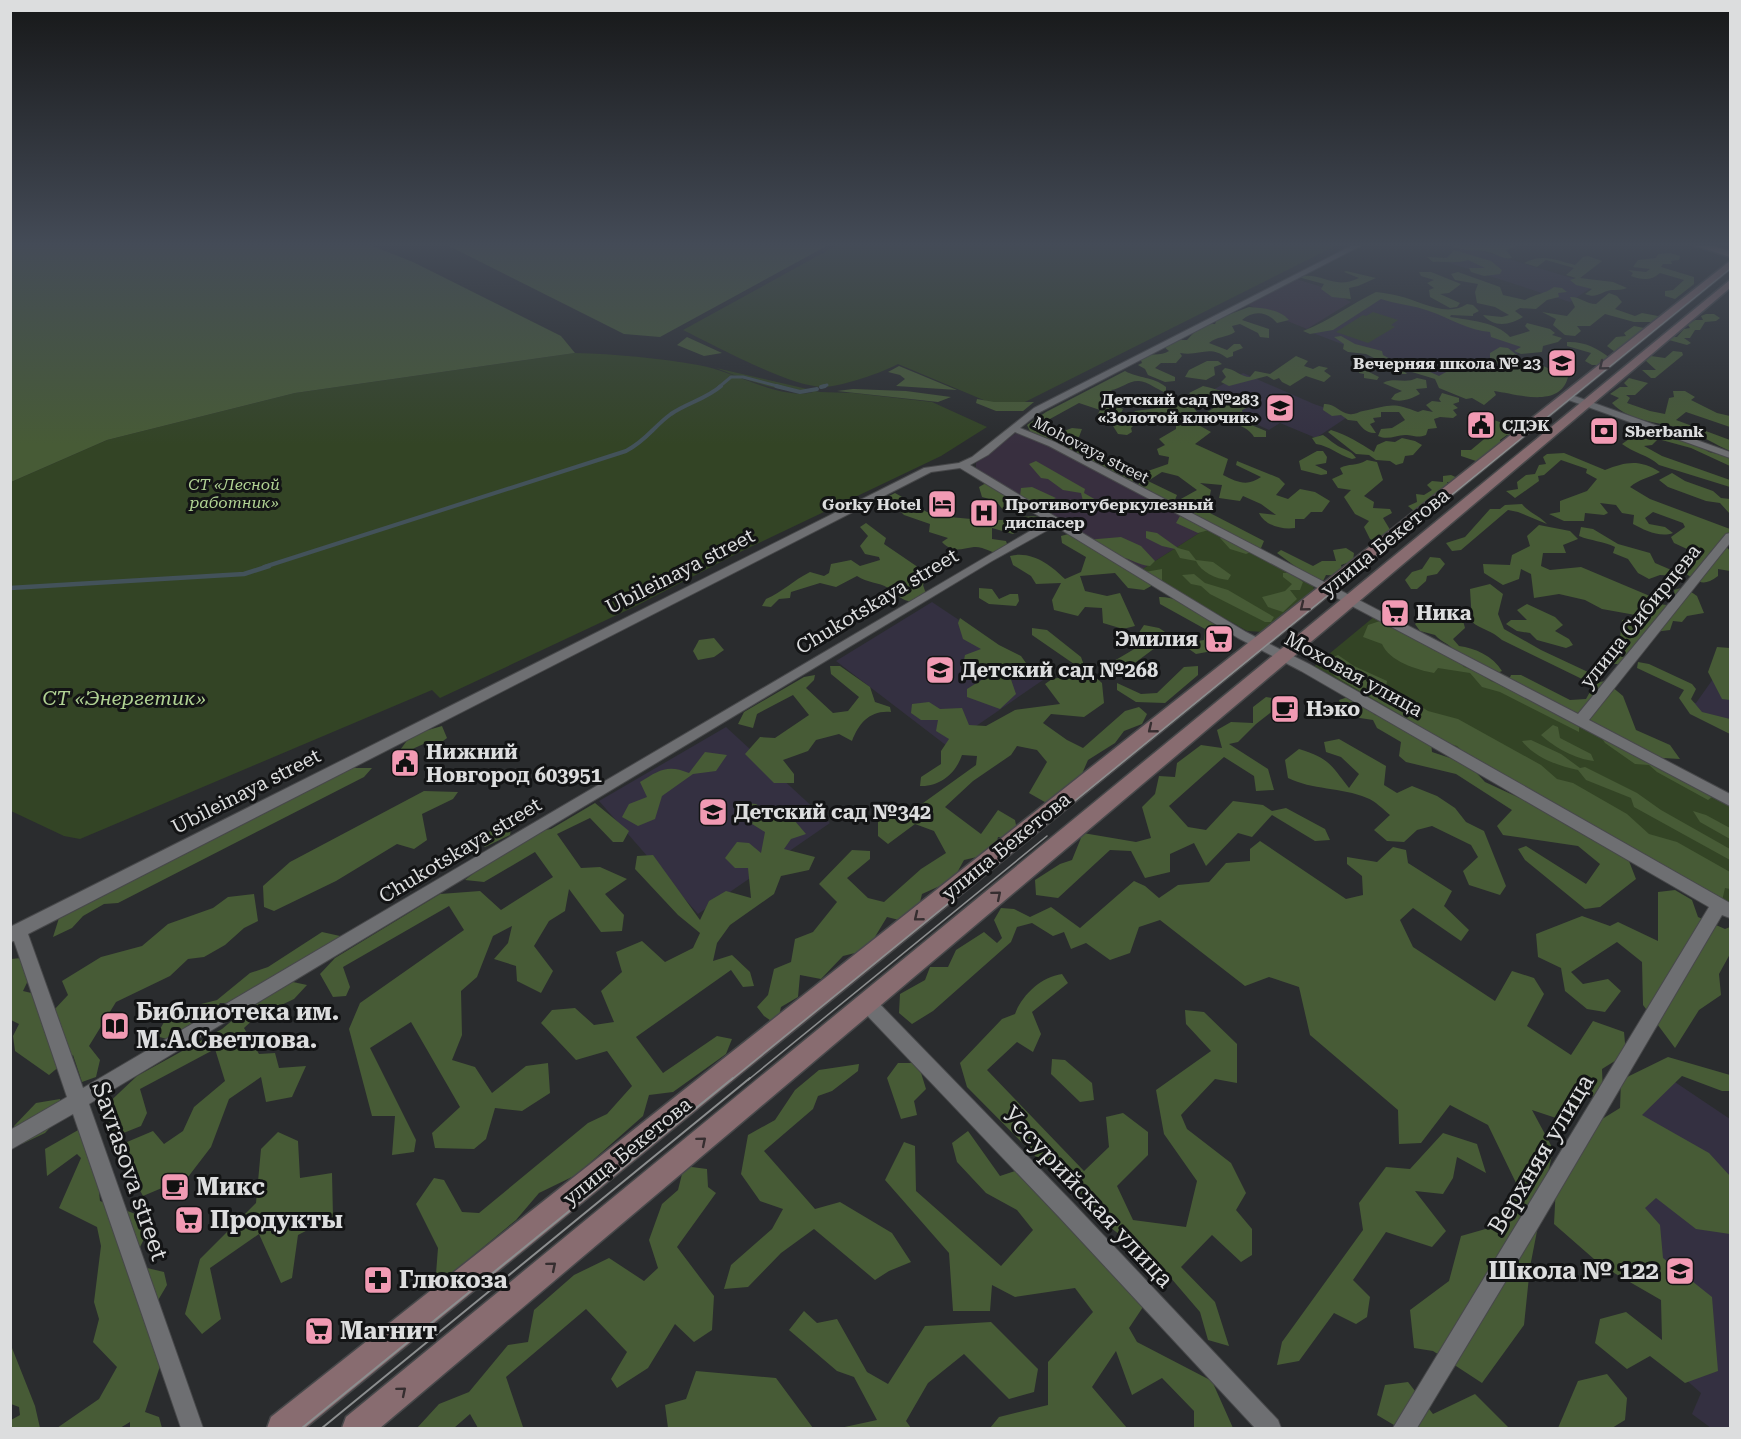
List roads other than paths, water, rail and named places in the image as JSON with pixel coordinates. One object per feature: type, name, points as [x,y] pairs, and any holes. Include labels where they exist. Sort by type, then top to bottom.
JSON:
[{"type":"main road","name":"улица Бекетова","points":[[282,1428],[1673,310]]},
{"type":"main road","name":"улица Бекетова","points":[[357,1428],[1698,310]]},
{"type":"street","name":"Ubileinaya street","points":[[15,933],[928,470],[962,465],[984,453],[1015,429],[1026,417],[1232,310]]},
{"type":"street","points":[[1566,396],[1731,455]]},
{"type":"street","points":[[1015,429],[1052,444],[1731,800]]},
{"type":"street","name":"Моховая улица","points":[[962,465],[1242,635],[1284,656],[1725,908]]},
{"type":"street","name":"Chukotskaya street","points":[[10,1141],[988,559],[1054,522]]},
{"type":"street","name":"улица Сибирцева","points":[[1580,721],[1731,536]]},
{"type":"street","name":"Верхняя улица","points":[[1404,1428],[1725,908]]},
{"type":"street","name":"Savrasova street","points":[[15,933],[78,1101],[192,1428]]},
{"type":"street","name":"Уссурийская улица","points":[[867,1003],[1067,1211],[1270,1428]]},
{"type":"waterway","points":[[719,387],[731,377],[743,377],[781,387]]},
{"type":"waterway","points":[[825,386],[821,387],[827,385]]},
{"type":"waterway","points":[[264,567],[626,451],[671,414],[721,386]]},
{"type":"waterway","points":[[776,386],[800,392],[817,389]]},
{"type":"waterway","points":[[10,588],[244,574],[269,566]]},
{"type":"tram line","points":[[731,1080],[1679,310]]},
{"type":"tram line","points":[[748,1080],[1047,836]]},
{"type":"tram line","points":[[302,1428],[733,1078]]},
{"type":"tram line","points":[[322,1428],[750,1078]]},
{"type":"place","name":"Вечерняя школа № 23","points":[[1562,363]]},
{"type":"place","name":"Детский сад №283 «Золотой ключик»","points":[[1280,408]]},
{"type":"place","name":"СДЭК","points":[[1481,425]]},
{"type":"place","name":"Sberbank","points":[[1604,431]]},
{"type":"place","name":"Gorky Hotel","points":[[942,504]]},
{"type":"place","name":"Противотуберкулезный диспасер","points":[[984,513]]},
{"type":"place","name":"Ника","points":[[1395,613]]},
{"type":"place","name":"Эмилия","points":[[1219,639]]},
{"type":"place","name":"Детский сад №268","points":[[940,670]]},
{"type":"place","name":"Нэко","points":[[1285,709]]},
{"type":"place","name":"Нижний Новгород 603951","points":[[405,763]]},
{"type":"place","name":"Детский сад №342","points":[[713,812]]},
{"type":"place","name":"Библиотека им. М.А.Светлова.","points":[[115,1026]]},
{"type":"place","name":"Микс","points":[[175,1187]]},
{"type":"place","name":"Продукты","points":[[189,1220]]},
{"type":"place","name":"Школа № 122","points":[[1680,1271]]},
{"type":"place","name":"Глюкоза","points":[[378,1280]]},
{"type":"place","name":"Магнит","points":[[319,1331]]},
{"type":"park label","name":"СТ «Лесной работник»","points":[[234,493]]},
{"type":"park label","name":"СТ «Энергетик»","points":[[124,698]]}]
